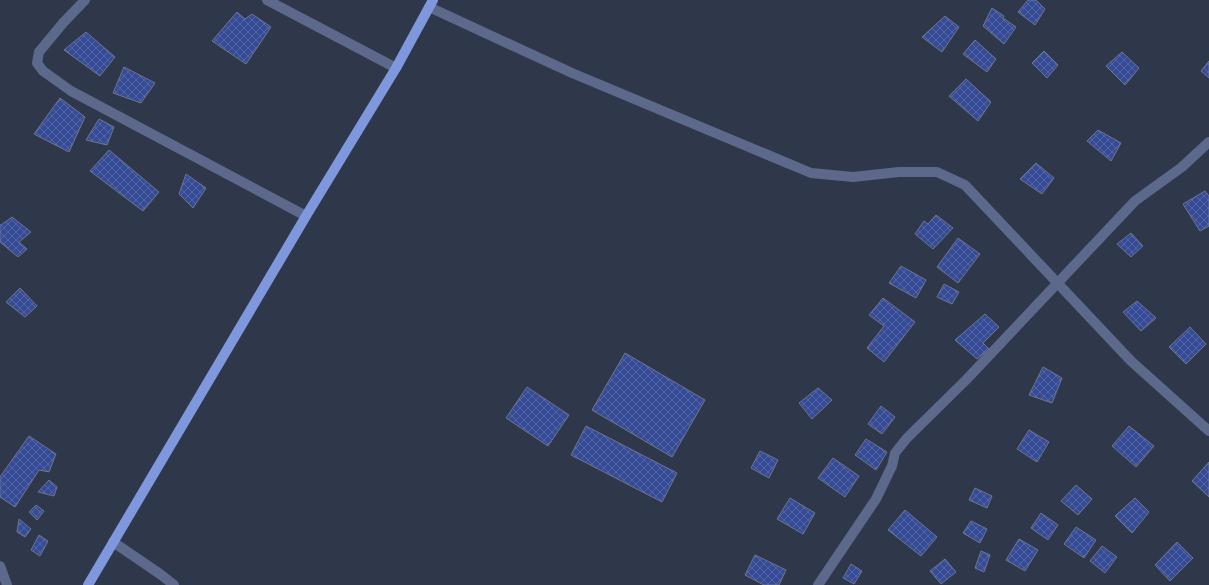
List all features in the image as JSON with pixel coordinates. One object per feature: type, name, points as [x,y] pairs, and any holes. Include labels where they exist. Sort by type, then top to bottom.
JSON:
[{"type":"main road","points":[[88,585],[306,216],[396,68],[431,4]]},
{"type":"street","points":[[85,0],[63,23],[39,52],[37,62],[43,72],[71,91],[306,216]]},
{"type":"street","points":[[267,0],[396,68]]},
{"type":"street","points":[[431,4],[572,73],[811,173],[853,177],[899,172],[937,172],[965,185],[1131,361],[1209,431]]},
{"type":"street","points":[[818,585],[876,499],[892,466],[895,453],[907,438],[966,380],[1135,200],[1182,167],[1209,142]]},
{"type":"street","points":[[113,542],[174,585]]},
{"type":"street","points":[[0,566],[7,585]]},
{"type":"building","points":[[1028,0],[1036,0],[1045,9],[1035,25],[1018,12]]},
{"type":"building","points":[[992,8],[1016,27],[1004,44],[983,26]]},
{"type":"building","points":[[237,12],[245,19],[252,14],[271,27],[246,64],[212,41]]},
{"type":"building","points":[[945,16],[959,27],[942,52],[922,37]]},
{"type":"building","points":[[86,32],[115,57],[100,76],[64,50]]},
{"type":"building","points":[[975,40],[996,59],[987,72],[963,54]]},
{"type":"building","points":[[1044,51],[1058,65],[1047,78],[1032,63]]},
{"type":"building","points":[[1122,52],[1139,68],[1125,85],[1106,66]]},
{"type":"building","points":[[1209,61],[1209,78],[1201,71]]},
{"type":"building","points":[[124,67],[155,83],[141,103],[113,93]]},
{"type":"building","points":[[966,79],[991,102],[978,121],[949,96]]},
{"type":"building","points":[[60,98],[85,117],[69,152],[34,134]]},
{"type":"building","points":[[99,119],[114,127],[107,145],[86,140]]},
{"type":"building","points":[[1098,130],[1121,143],[1111,161],[1087,141]]},
{"type":"building","points":[[109,150],[159,192],[143,211],[90,171]]},
{"type":"building","points":[[1036,163],[1054,178],[1042,194],[1020,179]]},
{"type":"building","points":[[186,174],[206,188],[193,208],[179,194]]},
{"type":"building","points":[[1205,191],[1209,196],[1209,226],[1200,231],[1183,204]]},
{"type":"building","points":[[936,215],[953,228],[933,249],[915,234],[924,221],[928,224]]},
{"type":"building","points":[[12,217],[31,232],[19,242],[27,249],[18,257],[0,242],[0,225]]},
{"type":"building","points":[[1131,233],[1143,246],[1131,257],[1117,244]]},
{"type":"building","points":[[958,238],[980,254],[958,283],[937,267]]},
{"type":"building","points":[[901,266],[926,280],[916,298],[889,283]]},
{"type":"building","points":[[944,284],[959,292],[952,304],[937,297]]},
{"type":"building","points":[[20,288],[37,306],[25,317],[6,302]]},
{"type":"building","points":[[883,298],[915,322],[884,362],[867,348],[884,326],[869,315]]},
{"type":"building","points":[[1137,301],[1156,318],[1141,331],[1123,312]]},
{"type":"building","points":[[985,314],[999,327],[983,343],[989,349],[977,359],[955,340]]},
{"type":"building","points":[[1190,327],[1206,344],[1186,364],[1169,347]]},
{"type":"building","points":[[625,353],[705,400],[672,457],[592,410]]},
{"type":"building","points":[[1043,367],[1062,378],[1052,403],[1029,395]]},
{"type":"building","points":[[527,387],[569,415],[548,446],[506,418]]},
{"type":"building","points":[[818,388],[832,400],[812,419],[799,403]]},
{"type":"building","points":[[881,406],[895,417],[882,434],[868,424]]},
{"type":"building","points":[[586,426],[677,473],[662,502],[571,455]]},
{"type":"building","points":[[1129,426],[1154,446],[1136,467],[1112,446]]},
{"type":"building","points":[[1029,430],[1049,442],[1037,462],[1017,449]]},
{"type":"building","points":[[29,436],[56,454],[49,472],[39,470],[15,507],[0,497],[0,477]]},
{"type":"building","points":[[866,439],[887,452],[876,470],[855,455]]},
{"type":"building","points":[[760,451],[778,460],[769,478],[751,468]]},
{"type":"building","points":[[833,458],[859,476],[845,497],[818,478]]},
{"type":"building","points":[[1209,462],[1209,497],[1192,481]]},
{"type":"building","points":[[49,480],[57,487],[54,496],[38,492]]},
{"type":"building","points":[[1076,485],[1092,499],[1078,515],[1061,501]]},
{"type":"building","points":[[975,488],[992,496],[987,508],[969,500]]},
{"type":"building","points":[[790,498],[815,513],[803,534],[777,519]]},
{"type":"building","points":[[1135,498],[1149,512],[1132,533],[1115,516]]},
{"type":"building","points":[[36,505],[44,511],[37,520],[29,512]]},
{"type":"building","points":[[905,510],[937,537],[921,556],[888,530]]},
{"type":"building","points":[[1041,513],[1058,525],[1048,540],[1031,528]]},
{"type":"building","points":[[19,519],[31,529],[25,537],[17,532]]},
{"type":"building","points":[[971,521],[987,529],[980,543],[963,533]]},
{"type":"building","points":[[1076,527],[1096,540],[1084,558],[1064,544]]},
{"type":"building","points":[[39,535],[48,541],[40,556],[31,550]]},
{"type":"building","points":[[1019,539],[1038,550],[1025,571],[1006,560]]},
{"type":"building","points":[[1177,542],[1193,558],[1170,581],[1155,565]]},
{"type":"building","points":[[1102,546],[1117,557],[1105,573],[1090,561]]},
{"type":"building","points":[[981,551],[990,555],[984,572],[975,568]]},
{"type":"building","points":[[755,555],[786,570],[779,585],[764,585],[745,575]]},
{"type":"building","points":[[945,559],[956,572],[941,584],[930,571]]},
{"type":"building","points":[[851,564],[862,571],[854,584],[843,578]]}]
